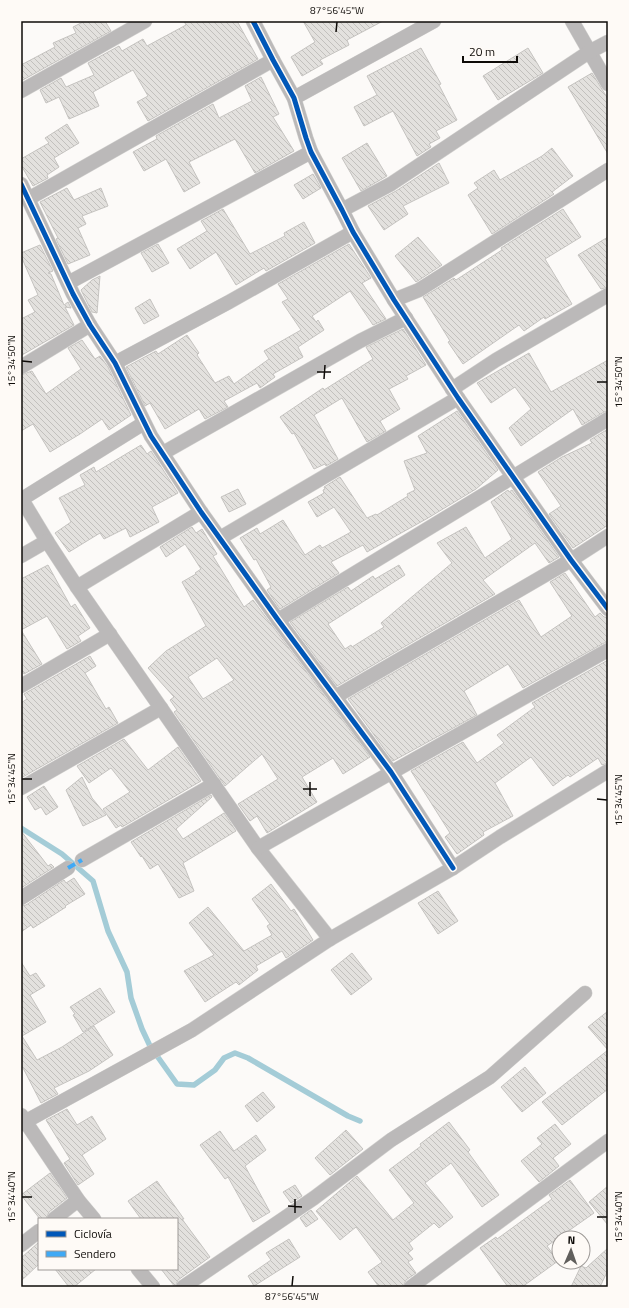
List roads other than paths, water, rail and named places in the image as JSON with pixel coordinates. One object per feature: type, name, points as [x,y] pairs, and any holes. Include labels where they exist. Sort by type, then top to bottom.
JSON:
[{"type":"street","points":[[21,91],[145,21]]},
{"type":"street","points":[[253,21],[294,98],[311,152],[353,232],[394,300],[455,393],[513,477],[571,560],[608,609]]},
{"type":"street","points":[[294,98],[434,21]]},
{"type":"street","points":[[572,21],[608,84]]},
{"type":"street","points":[[342,210],[391,184],[590,52],[608,42]]},
{"type":"street","points":[[28,199],[273,60]]},
{"type":"street","points":[[68,283],[311,152]]},
{"type":"street","points":[[394,300],[418,290],[608,170]]},
{"type":"street","points":[[21,184],[68,283],[90,325],[115,363],[144,423],[201,512],[278,620],[391,772],[453,868]]},
{"type":"street","points":[[115,363],[229,302],[353,232]]},
{"type":"street","points":[[220,538],[455,393],[496,360],[608,295]]},
{"type":"street","points":[[163,453],[360,341],[406,318]]},
{"type":"street","points":[[21,367],[90,325]]},
{"type":"street","points":[[278,620],[608,419]]},
{"type":"street","points":[[144,423],[21,498],[77,587],[258,848],[330,939]]},
{"type":"street","points":[[77,587],[201,512]]},
{"type":"street","points":[[335,697],[571,560],[608,536]]},
{"type":"street","points":[[21,556],[47,540]]},
{"type":"street","points":[[21,686],[110,634]]},
{"type":"street","points":[[258,848],[608,650]]},
{"type":"street","points":[[21,788],[161,708]]},
{"type":"street","points":[[93,1218],[78,1200],[23,1120],[192,1030],[330,939],[453,868],[608,771]]},
{"type":"street","points":[[82,860],[214,784]]},
{"type":"street","points":[[21,898],[68,868]]},
{"type":"street","points":[[183,1287],[314,1198],[391,1140],[490,1076],[585,993]]},
{"type":"street","points":[[411,1287],[608,1141]]},
{"type":"street","points":[[55,1218],[78,1200]]},
{"type":"street","points":[[21,1245],[38,1232]]},
{"type":"street","points":[[139,1270],[153,1287]]},
{"type":"waterway","points":[[21,828],[62,854],[93,881],[108,931],[127,972],[131,998],[142,1029],[150,1046],[177,1084],[194,1085],[215,1070],[224,1058],[235,1053],[248,1058],[348,1116],[360,1121]]}]
